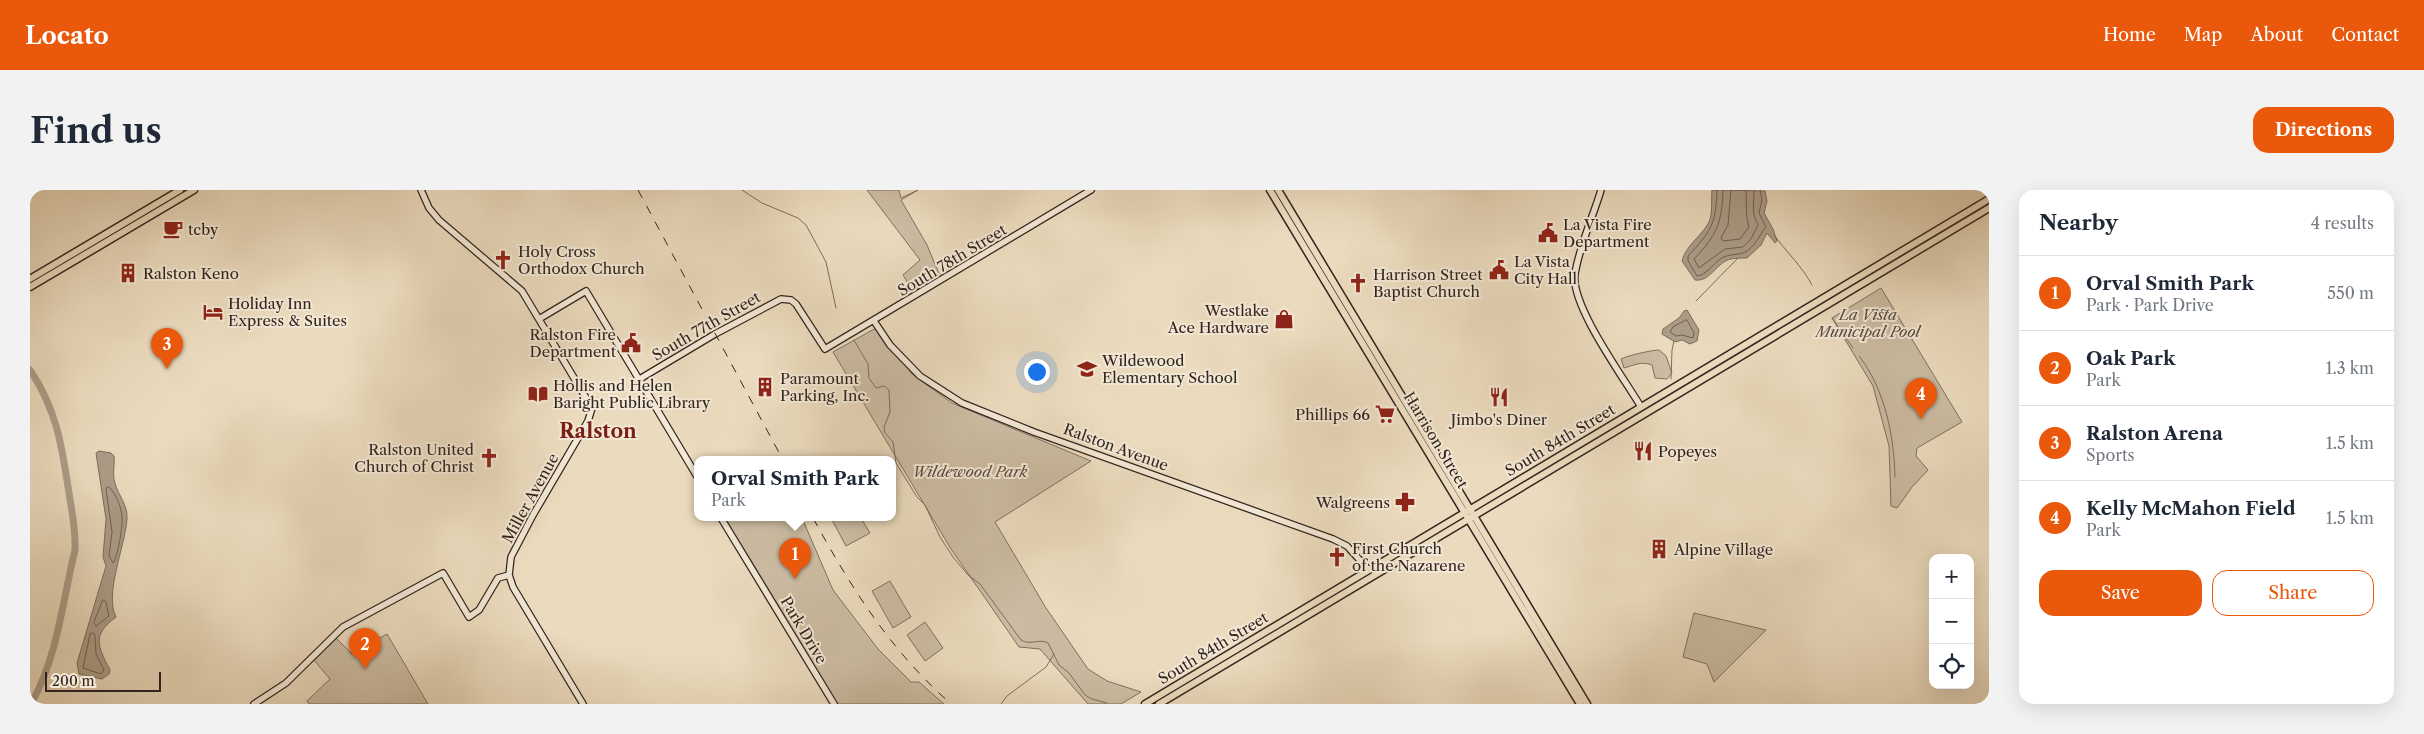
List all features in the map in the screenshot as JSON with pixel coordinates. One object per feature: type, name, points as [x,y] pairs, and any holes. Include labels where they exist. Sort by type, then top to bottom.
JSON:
[{"type":"main road","points":[[30,279],[182,192],[194,190]]},
{"type":"main road","name":"Harrison Street","points":[[1270,190],[1587,704]]},
{"type":"main road","name":"Harrison Street","points":[[1278,190],[1580,704]]},
{"type":"main road","points":[[30,287],[83,256],[182,192]]},
{"type":"main road","name":"South 84th Street","points":[[1159,704],[1641,407],[1989,199]]},
{"type":"main road","name":"South 84th Street","points":[[1145,704],[1368,569],[1469,513],[1989,208]]},
{"type":"main road","points":[[83,256],[85,252],[104,240],[108,233]]},
{"type":"main road","points":[[1335,597],[1342,590],[1366,575],[1368,569]]},
{"type":"street","points":[[421,190],[429,208],[446,226],[518,287],[539,319],[586,292],[694,471]]},
{"type":"street","name":"South 78th Street","points":[[825,349],[1091,190]]},
{"type":"street","points":[[1601,190],[1574,276],[1576,294],[1587,319],[1641,407]]},
{"type":"street","name":"South 77th Street","points":[[638,380],[772,302],[788,299],[796,304],[825,349]]},
{"type":"street","name":"Miller Avenue","points":[[509,575],[511,557],[533,515],[588,421],[592,408],[539,319]]},
{"type":"street","name":"Ralston Avenue","points":[[874,321],[890,345],[919,375],[962,403],[1034,432],[1333,539],[1353,551],[1368,569]]},
{"type":"street","name":"Park Drive","points":[[724,521],[834,704]]},
{"type":"street","points":[[254,704],[286,683],[343,627],[443,573],[470,617],[479,610],[498,578],[509,575],[513,587],[583,704]]},
{"type":"green space","points":[[867,190],[899,190],[901,198],[918,190],[901,200],[927,245],[940,276],[913,291],[903,275],[920,260]]},
{"type":"green space","name":"La Vista Municipal Pool","points":[[1881,288],[1962,422],[1917,448],[1916,456],[1928,470],[1912,487],[1897,508],[1891,506],[1889,446],[1873,386],[1832,318]]},
{"type":"green space","name":"Wildewood Park","points":[[876,328],[912,374],[952,403],[1091,461],[995,522],[1046,608],[1088,669],[1107,681],[1141,692],[1121,704],[1088,704],[1040,649],[1019,647],[951,549],[833,352]]},
{"type":"green space","points":[[1659,350],[1666,356],[1672,373],[1667,379],[1655,378],[1652,365],[1645,363],[1624,368],[1621,359],[1639,353]]},
{"type":"green space","points":[[725,521],[803,521],[833,590],[878,649],[911,682],[919,682],[944,704],[836,704]]},
{"type":"green space","points":[[833,521],[863,521],[870,533],[846,546]]},
{"type":"green space","points":[[890,581],[911,617],[893,628],[872,591]]},
{"type":"green space","points":[[1694,613],[1766,630],[1714,682],[1707,664],[1683,657]]},
{"type":"green space","points":[[925,622],[943,648],[925,661],[907,635]]},
{"type":"green space","points":[[387,634],[428,704],[309,704],[307,701],[330,679],[313,659],[335,637],[352,654]]},
{"type":"water","points":[[1712,190],[1765,191],[1767,201],[1764,213],[1777,241],[1775,243],[1767,233],[1761,245],[1747,258],[1726,261],[1705,278],[1695,280],[1682,261],[1686,251],[1709,222]]},
{"type":"water","points":[[1687,310],[1699,330],[1697,341],[1690,344],[1682,340],[1675,342],[1662,334],[1663,329]]},
{"type":"water","points":[[99,451],[111,453],[114,456],[114,480],[127,514],[112,596],[116,617],[103,629],[99,641],[102,654],[110,670],[109,674],[102,679],[79,674],[77,663],[106,566],[103,557],[106,519],[96,453]]},
{"type":"waterway","points":[[742,190],[762,203],[798,218],[806,225],[826,262],[836,308]]},
{"type":"waterway","points":[[1775,236],[1812,285]]},
{"type":"waterway","points":[[1696,301],[1737,259]]},
{"type":"waterway","points":[[1832,318],[1853,348]]},
{"type":"waterway","points":[[854,340],[868,364],[869,378],[876,388],[884,386],[889,390],[890,412],[884,427],[885,433],[893,442],[895,456]]},
{"type":"waterway","points":[[1671,379],[1674,341]]},
{"type":"waterway","points":[[1859,356],[1868,369],[1882,398],[1893,445],[1895,477]]},
{"type":"waterway","points":[[30,370],[52,414],[61,444],[74,522],[75,543],[53,648],[40,686],[31,704]]},
{"type":"waterway","points":[[896,463],[917,497],[925,505],[940,537],[953,557],[968,575],[980,584],[1021,640],[1024,642],[1041,641],[1048,643],[1059,665],[1069,673],[1085,695],[1107,703]]},
{"type":"waterway","points":[[1001,704],[1007,696],[1046,667],[1054,654]]},
{"type":"railway","points":[[638,190],[781,456]]},
{"type":"railway","points":[[815,521],[858,594],[891,640],[909,662],[951,704]]},
{"type":"place","name":"tcby","points":[[173,229]]},
{"type":"place","name":"La Vista Fire Department","points":[[1548,233]]},
{"type":"place","name":"Holy Cross Orthodox Church","points":[[503,260]]},
{"type":"place","name":"La Vista City Hall","points":[[1499,270]]},
{"type":"place","name":"Ralston Keno","points":[[128,273]]},
{"type":"place","name":"Harrison Street Baptist Church","points":[[1358,283]]},
{"type":"place","name":"Holiday Inn Express & Suites","points":[[213,312]]},
{"type":"place","name":"Westlake Ace Hardware","points":[[1284,319]]},
{"type":"place","name":"Ralston Fire Department","points":[[631,343]]},
{"type":"place","name":"Ralston Arena","points":[[167,369]]},
{"type":"place","name":"Wildewood Elementary School","points":[[1087,369]]},
{"type":"place","name":"Paramount Parking, Inc.","points":[[765,387]]},
{"type":"place","name":"Hollis and Helen Baright Public Library","points":[[538,394]]},
{"type":"place","name":"Jimbo's Diner","points":[[1499,397]]},
{"type":"place","name":"Phillips 66","points":[[1385,414]]},
{"type":"place","name":"Kelly McMahon Field","points":[[1921,419]]},
{"type":"place","name":"Popeyes","points":[[1643,451]]},
{"type":"place","name":"Ralston United Church of Christ","points":[[489,458]]},
{"type":"place","name":"Walgreens","points":[[1405,502]]},
{"type":"place","name":"Alpine Village","points":[[1659,549]]},
{"type":"place","name":"First Church of the Nazarene","points":[[1337,557]]},
{"type":"place","name":"Orval Smith Park","points":[[795,579]]},
{"type":"place","name":"Oak Park","points":[[365,669]]},
{"type":"district","name":"Ralston","points":[[598,431]]}]
